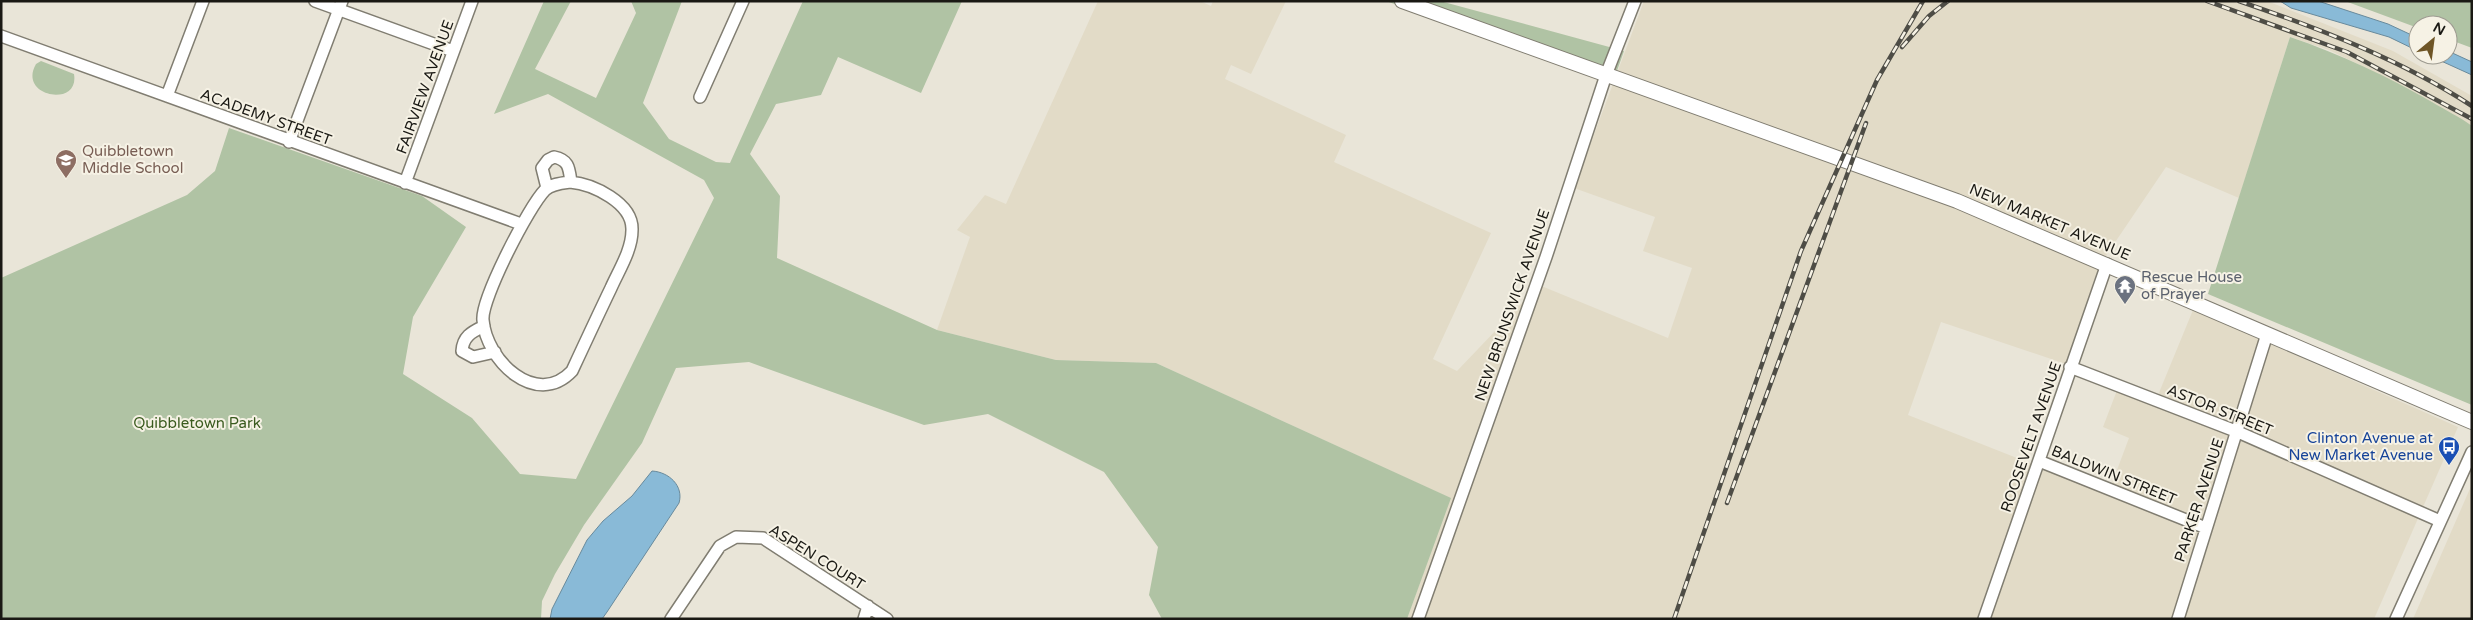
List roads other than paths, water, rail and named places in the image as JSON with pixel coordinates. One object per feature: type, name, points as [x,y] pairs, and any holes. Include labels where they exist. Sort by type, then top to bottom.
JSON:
[{"type":"main road","name":"NEW MARKET AVENUE","points":[[1402,1],[1957,200],[2472,422]]},
{"type":"street","points":[[167,96],[202,1]]},
{"type":"street","points":[[315,1],[340,6],[454,52]]},
{"type":"street","name":"FAIRVIEW AVENUE","points":[[405,183],[472,1]]},
{"type":"street","points":[[700,97],[743,1]]},
{"type":"street","name":"NEW BRUNSWICK AVENUE","points":[[1418,619],[1543,266],[1606,75],[1635,1]]},
{"type":"street","points":[[289,142],[340,6]]},
{"type":"street","name":"ACADEMY STREET","points":[[1,36],[289,142],[521,224]]},
{"type":"street","points":[[547,188],[542,168],[548,160],[554,157],[564,159],[569,165],[572,182]]},
{"type":"street","points":[[572,182],[595,189],[625,211],[632,230],[627,253],[572,371],[566,378],[548,386],[532,384],[513,372],[495,352],[482,317],[486,303],[521,224],[547,188],[561,183],[572,182]]},
{"type":"street","name":"ROOSEVELT AVENUE","points":[[1984,619],[2107,264]]},
{"type":"street","points":[[484,326],[470,333],[462,342],[462,351],[473,357],[495,352]]},
{"type":"street","name":"PARKER AVENUE","points":[[2177,618],[2238,432],[2267,334]]},
{"type":"street","name":"ASTOR STREET","points":[[2070,367],[2238,432],[2440,521]]},
{"type":"street","points":[[2396,619],[2472,452]]},
{"type":"street","name":"BALDWIN STREET","points":[[2039,461],[2206,528]]},
{"type":"street","name":"ASPEN COURT","points":[[671,619],[720,546],[736,537],[763,538],[887,619]]},
{"type":"street","name":"ASPEN COURT","points":[[864,619],[868,606]]},
{"type":"water","points":[[2280,1],[2318,1],[2388,24],[2408,33],[2408,46],[2389,37],[2291,8]]},
{"type":"water","points":[[2458,56],[2472,62],[2472,75],[2450,65],[2458,65]]},
{"type":"water","points":[[652,471],[664,474],[674,481],[679,491],[679,503],[607,612],[602,619],[550,619],[552,609],[587,540],[603,521],[632,496]]},
{"type":"railway","points":[[1674,619],[1801,251],[1877,80],[1923,1]]},
{"type":"railway","points":[[1902,47],[1929,16],[1948,1]]},
{"type":"railway","points":[[2207,1],[2347,52],[2472,119]]},
{"type":"railway","points":[[2239,1],[2359,46],[2417,74],[2472,106]]},
{"type":"railway","points":[[1727,503],[1866,123]]},
{"type":"place","name":"Quibbletown Middle School","points":[[66,179]]},
{"type":"place","name":"Rescue House of Prayer","points":[[2125,305]]},
{"type":"place","name":"Clinton Avenue at New Market Avenue","points":[[2449,466]]},
{"type":"park label","name":"Quibbletown Park","points":[[197,423]]}]
